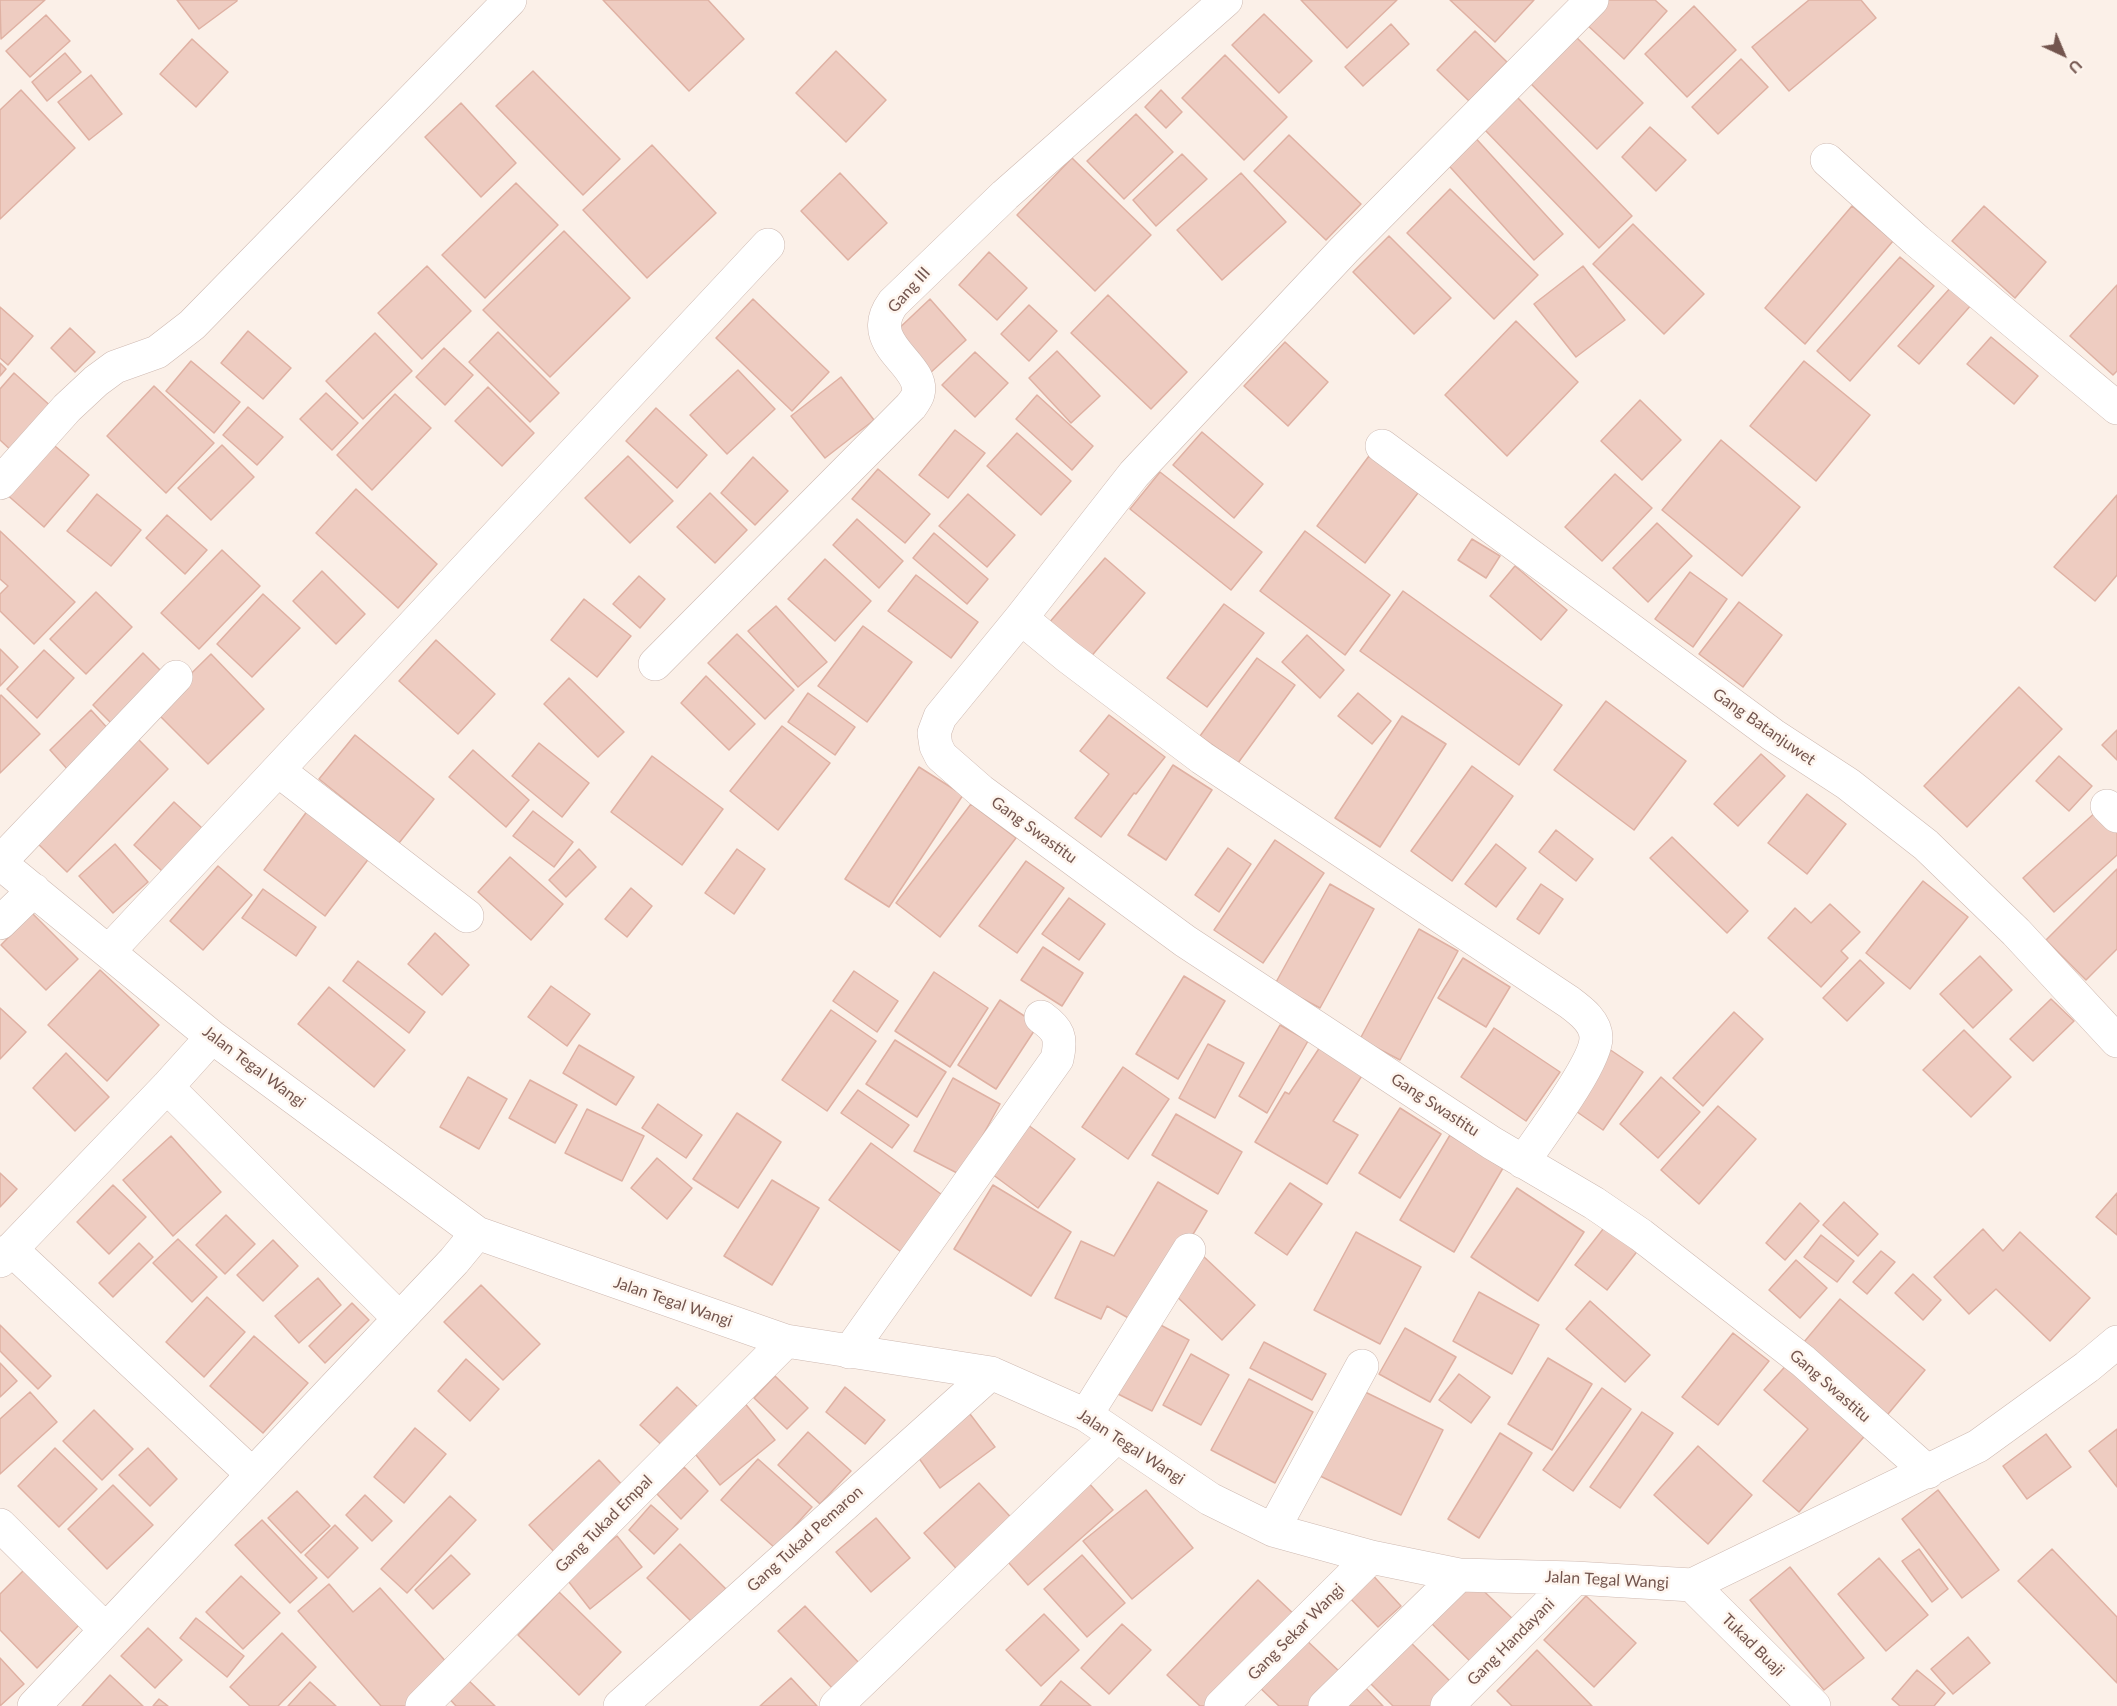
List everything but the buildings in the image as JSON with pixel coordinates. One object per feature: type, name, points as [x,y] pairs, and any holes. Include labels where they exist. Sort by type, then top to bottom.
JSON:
[{"type":"street","points":[[0,483],[67,408],[96,381],[116,367],[157,352],[192,325],[510,0]]},
{"type":"street","name":"Gang III","points":[[655,664],[911,406],[918,396],[919,385],[887,338],[884,323],[893,303],[1005,195],[1226,0]]},
{"type":"street","points":[[1522,1162],[1593,1054],[1596,1037],[1589,1018],[1569,1002],[1202,758],[1076,663],[1021,618],[1134,474],[1344,250],[1592,0]]},
{"type":"street","points":[[1827,160],[1917,242],[2117,408]]},
{"type":"street","points":[[110,951],[768,244]]},
{"type":"street","name":"Gang Batanjuwet","points":[[1382,446],[1773,735],[1848,784],[1926,845],[2016,932],[2117,1041]]},
{"type":"street","name":"Gang Swastitu","points":[[1021,618],[940,717],[934,733],[936,746],[941,756],[981,791],[1185,941],[1522,1162],[1594,1203],[1641,1235],[1803,1361],[1928,1472]]},
{"type":"street","points":[[0,863],[176,677]]},
{"type":"street","points":[[279,771],[467,916]]},
{"type":"street","name":"Jalan Tegal Wangi","points":[[0,863],[212,1037],[477,1233],[786,1341],[991,1373],[1086,1415],[1210,1499],[1274,1530],[1371,1557],[1459,1575],[1575,1578],[1692,1585],[1978,1446],[2087,1367],[2117,1342]]},
{"type":"street","points":[[0,923],[34,890]]},
{"type":"street","points":[[849,1352],[1057,1059],[1060,1046],[1059,1036],[1054,1027],[1041,1017]]},
{"type":"street","points":[[212,1037],[6,1255],[252,1474]]},
{"type":"street","points":[[167,1087],[399,1318]]},
{"type":"street","points":[[34,1706],[454,1261],[477,1233]]},
{"type":"street","points":[[1086,1415],[1189,1250]]},
{"type":"street","name":"Gang Tukad Empal","points":[[422,1706],[786,1341]]},
{"type":"street","points":[[1274,1530],[1362,1366]]},
{"type":"street","name":"Gang Tukad Pemaron","points":[[620,1706],[991,1373]]},
{"type":"street","points":[[836,1706],[1117,1436]]},
{"type":"street","points":[[0,1525],[105,1629]]},
{"type":"street","name":"Gang Sekar Wangi","points":[[1221,1706],[1371,1557]]},
{"type":"street","points":[[1325,1706],[1459,1575]]},
{"type":"street","name":"Gang Handayani","points":[[1447,1706],[1575,1578]]},
{"type":"street","name":"Tukad Buaji","points":[[1692,1585],[1813,1706]]}]
